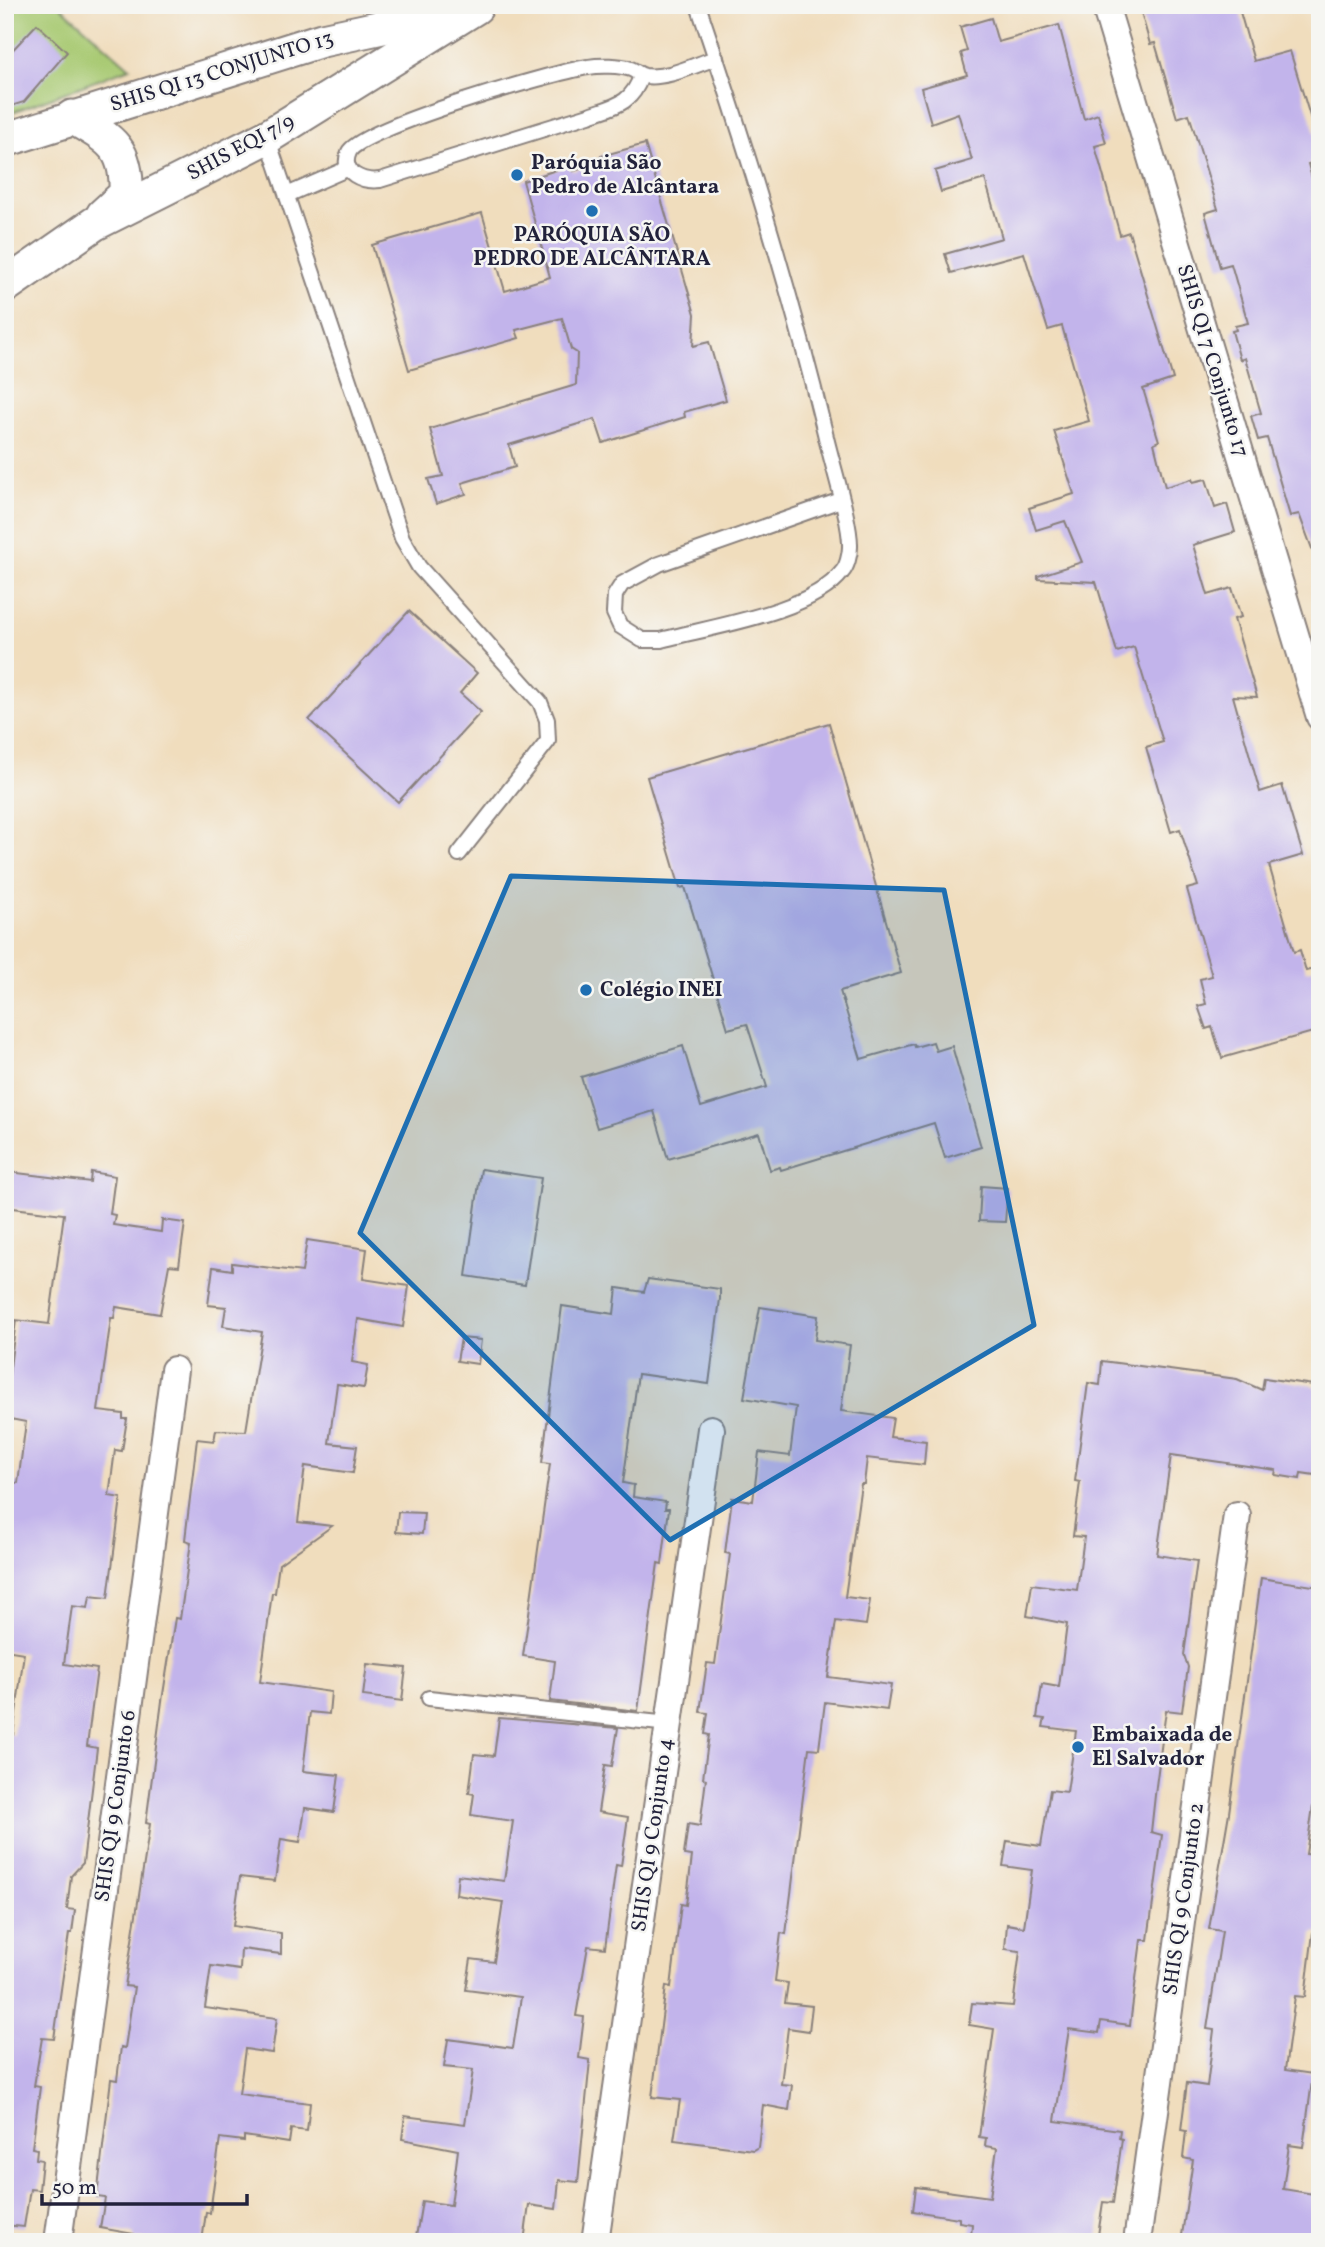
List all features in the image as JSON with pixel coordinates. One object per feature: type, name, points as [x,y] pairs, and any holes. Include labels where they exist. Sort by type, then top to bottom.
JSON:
[{"type":"street","name":"SHIS QI 7 Conjunto 17","points":[[1105,5],[1320,717]]},
{"type":"street","name":"SHIS QI 13 CONJUNTO 13","points":[[5,140],[322,40],[479,6]]},
{"type":"street","name":"SHIS EQI 7/9","points":[[5,286],[94,224],[267,137],[479,6]]},
{"type":"street","points":[[72,117],[109,138],[121,154],[127,170],[126,194],[94,224]]},
{"type":"street","name":"SHIS QI 9 Conjunto 6","points":[[58,2242],[174,1370]]},
{"type":"street","name":"SHIS QI 9 Conjunto 4","points":[[595,2242],[711,1429]]},
{"type":"street","name":"SHIS QI 9 Conjunto 2","points":[[1137,2242],[1237,1515]]},
{"type":"lane","points":[[698,5],[792,307],[841,500],[850,547],[845,570],[826,589],[790,606],[661,640],[642,640],[620,626],[614,613],[615,595],[622,584],[659,564],[841,500]]},
{"type":"lane","points":[[641,76],[636,92],[616,106],[589,115],[380,180],[368,182],[357,178],[349,168],[347,159],[350,149],[364,139],[421,115],[591,66],[631,69],[641,76],[659,77],[716,58]]},
{"type":"lane","points":[[267,137],[402,538],[419,567],[540,702],[547,720],[548,741],[459,854]]},
{"type":"lane","points":[[287,195],[349,168]]},
{"type":"lane","points":[[429,1698],[669,1724]]},
{"type":"highlighted area","points":[[511,876],[944,890],[1034,1325],[670,1540],[360,1233]]},
{"type":"green space","points":[[5,5],[59,5],[130,68],[5,115]]},
{"type":"building","points":[[1139,5],[1238,5],[1254,61],[1290,51],[1320,149],[1320,161],[1308,164],[1320,206],[1320,562],[1317,562],[1299,514],[1290,516],[1267,438],[1258,440],[1251,416],[1261,413],[1245,358],[1240,360],[1232,331],[1236,330],[1235,326],[1248,323],[1231,264],[1220,267],[1205,213],[1218,209],[1189,114],[1177,118],[1155,43],[1150,44]]},
{"type":"building","points":[[991,18],[998,42],[1059,25],[1084,119],[1098,114],[1106,143],[1095,146],[1120,235],[1129,232],[1173,379],[1143,389],[1159,441],[1154,443],[1165,487],[1192,479],[1193,482],[1206,479],[1215,508],[1227,504],[1235,532],[1193,545],[1208,595],[1232,588],[1241,617],[1234,619],[1257,697],[1233,696],[1260,792],[1282,785],[1303,855],[1269,865],[1294,952],[1300,950],[1306,971],[1320,967],[1320,1030],[1222,1058],[1212,1027],[1206,1029],[1198,1006],[1206,1004],[1200,979],[1212,976],[1187,889],[1198,886],[1180,829],[1171,832],[1146,747],[1163,742],[1134,647],[1117,652],[1096,582],[1038,579],[1038,576],[1082,562],[1065,521],[1036,530],[1029,508],[1074,494],[1054,431],[1089,421],[1062,326],[1048,330],[1024,253],[951,273],[945,254],[1002,238],[985,179],[941,192],[935,171],[972,160],[958,113],[931,123],[921,88],[967,75],[961,53],[967,51],[960,27]]},
{"type":"building","points":[[37,24],[67,52],[24,102],[5,108],[5,58]]},
{"type":"building","points":[[645,144],[695,314],[693,346],[709,342],[726,400],[684,412],[685,417],[603,443],[595,419],[509,445],[515,467],[462,483],[466,494],[436,504],[428,479],[443,476],[430,429],[576,385],[577,353],[571,349],[562,318],[516,330],[519,338],[409,370],[372,245],[482,213],[505,291],[550,277],[523,181],[568,166],[573,171],[597,164],[601,156]]},
{"type":"building","points":[[409,611],[477,673],[460,693],[481,712],[398,802],[309,720]]},
{"type":"building","points":[[829,723],[901,973],[840,991],[861,1059],[914,1044],[915,1047],[933,1042],[936,1051],[952,1046],[981,1147],[945,1158],[934,1123],[781,1170],[780,1167],[770,1170],[759,1133],[668,1159],[654,1111],[597,1128],[581,1077],[683,1046],[701,1107],[767,1087],[747,1024],[728,1029],[685,887],[680,888],[647,777]]},
{"type":"building","points":[[481,1169],[541,1178],[525,1285],[466,1276]]},
{"type":"building","points":[[9,1172],[90,1182],[91,1172],[115,1176],[110,1214],[115,1215],[113,1225],[161,1232],[162,1220],[185,1223],[179,1266],[169,1265],[160,1314],[116,1307],[114,1318],[111,1318],[98,1411],[123,1414],[123,1419],[127,1419],[122,1451],[115,1450],[109,1496],[121,1498],[108,1598],[90,1596],[88,1608],[72,1606],[64,1664],[97,1669],[87,1746],[97,1748],[83,1863],[71,1876],[67,1909],[75,1910],[72,1933],[69,1933],[54,2039],[42,2038],[34,2086],[40,2087],[32,2148],[37,2149],[36,2159],[42,2160],[39,2190],[30,2189],[24,2227],[5,2225],[5,1734],[13,1735],[24,1653],[5,1650],[5,1560],[12,1511],[5,1510],[5,1482],[18,1483],[26,1422],[5,1418],[5,1407],[16,1320],[49,1324],[64,1214],[5,1207]]},
{"type":"building","points":[[981,1186],[1008,1188],[1005,1222],[979,1221]]},
{"type":"building","points":[[307,1240],[367,1249],[363,1279],[409,1286],[403,1327],[358,1319],[352,1362],[368,1365],[364,1388],[337,1384],[329,1443],[357,1446],[353,1473],[305,1466],[298,1522],[332,1526],[279,1564],[275,1593],[272,1593],[260,1682],[331,1692],[329,1714],[310,1712],[303,1771],[339,1775],[334,1812],[305,1808],[300,1842],[281,1839],[275,1881],[240,1877],[233,1926],[281,1933],[281,1954],[241,1949],[240,1970],[211,1966],[205,2008],[277,2018],[272,2053],[245,2049],[239,2094],[310,2103],[307,2131],[291,2129],[289,2143],[244,2136],[244,2141],[220,2138],[210,2213],[206,2212],[202,2242],[134,2239],[134,2234],[100,2228],[105,2198],[97,2197],[111,2079],[117,2080],[121,2047],[125,2048],[134,1987],[125,1986],[150,1824],[146,1823],[162,1701],[175,1618],[180,1619],[191,1542],[185,1540],[197,1439],[214,1441],[216,1430],[246,1431],[262,1332],[223,1326],[226,1307],[208,1305],[213,1267],[232,1270],[232,1263],[302,1272]]},
{"type":"building","points":[[648,1279],[720,1289],[720,1299],[709,1384],[638,1374],[623,1483],[634,1485],[633,1497],[666,1502],[665,1509],[669,1509],[662,1564],[658,1563],[638,1711],[550,1701],[555,1661],[523,1656],[550,1464],[542,1463],[562,1306],[614,1314],[617,1288],[644,1292]]},
{"type":"building","points":[[760,1307],[818,1316],[815,1340],[850,1345],[841,1411],[893,1418],[890,1437],[926,1441],[924,1465],[867,1458],[845,1597],[870,1600],[866,1625],[836,1621],[828,1677],[891,1685],[887,1710],[825,1702],[819,1749],[809,1748],[786,1934],[781,1933],[775,1981],[788,1983],[785,2003],[812,2006],[809,2031],[788,2028],[781,2084],[792,2085],[789,2110],[763,2105],[758,2147],[753,2150],[674,2140],[680,2100],[652,2097],[666,1986],[671,1987],[681,1904],[686,1905],[692,1856],[684,1855],[688,1824],[700,1826],[709,1735],[705,1734],[708,1713],[700,1712],[707,1663],[715,1664],[730,1554],[725,1553],[732,1498],[753,1501],[759,1452],[790,1456],[796,1407],[744,1398]]},
{"type":"building","points":[[461,1338],[481,1340],[478,1364],[457,1361]]},
{"type":"building","points":[[1102,1361],[1237,1379],[1262,1390],[1264,1378],[1313,1385],[1320,1394],[1320,1468],[1316,1467],[1315,1475],[1301,1473],[1300,1479],[1275,1475],[1276,1470],[1171,1455],[1157,1555],[1197,1561],[1184,1655],[1188,1667],[1182,1712],[1166,1710],[1156,1786],[1151,1832],[1162,1835],[1148,1940],[1141,1940],[1130,2025],[1101,2021],[1099,2033],[1069,2029],[1055,2121],[1120,2130],[1119,2138],[1122,2139],[1113,2203],[1103,2202],[1097,2242],[1001,2242],[971,2237],[972,2224],[959,2222],[959,2218],[913,2211],[916,2187],[990,2197],[997,2148],[985,2146],[986,2138],[979,2137],[994,2029],[969,2025],[972,2003],[1013,2006],[1020,1951],[1005,1949],[1007,1924],[1024,1927],[1032,1870],[1003,1866],[1007,1841],[1041,1846],[1050,1790],[1067,1792],[1076,1731],[1043,1727],[1045,1719],[1037,1718],[1042,1684],[1059,1687],[1067,1624],[1027,1616],[1032,1584],[1077,1590],[1084,1537],[1073,1536],[1080,1482],[1075,1481],[1088,1383],[1100,1385]]},
{"type":"building","points":[[398,1512],[424,1513],[422,1534],[396,1532]]},
{"type":"building","points":[[1261,1578],[1320,1587],[1320,1759],[1306,1854],[1320,1855],[1316,1908],[1320,1909],[1320,1932],[1313,1933],[1305,1997],[1295,1996],[1285,2070],[1313,2074],[1303,2147],[1289,2145],[1283,2189],[1320,2195],[1320,2242],[1181,2242],[1193,2160],[1183,2158],[1186,2131],[1181,2130],[1187,2083],[1207,2086],[1214,2030],[1207,2029],[1222,1931],[1209,1929],[1229,1813]]},
{"type":"building","points":[[367,1664],[406,1668],[402,1701],[363,1696]]},
{"type":"building","points":[[499,1718],[618,1728],[612,1766],[605,1765],[598,1812],[628,1817],[621,1866],[616,1865],[605,1948],[588,1946],[576,2016],[584,2017],[579,2058],[590,2060],[578,2182],[559,2180],[556,2209],[529,2205],[524,2242],[450,2242],[416,2237],[422,2201],[451,2205],[458,2150],[402,2139],[405,2116],[465,2124],[473,2070],[444,2067],[448,2039],[513,2048],[521,1997],[466,1990],[471,1959],[494,1962],[503,1902],[456,1895],[458,1875],[504,1881],[513,1821],[471,1815],[474,1794],[469,1793],[474,1754],[494,1756]]},
{"type":"place","name":"Paróquia São Pedro de Alcântara","points":[[517,175]]},
{"type":"place","name":"PARÓQUIA SÃO PEDRO DE ALCÂNTARA","points":[[592,211]]},
{"type":"place","name":"Colégio INEI","points":[[586,990]]},
{"type":"place","name":"Embaixada de El Salvador","points":[[1078,1747]]}]
